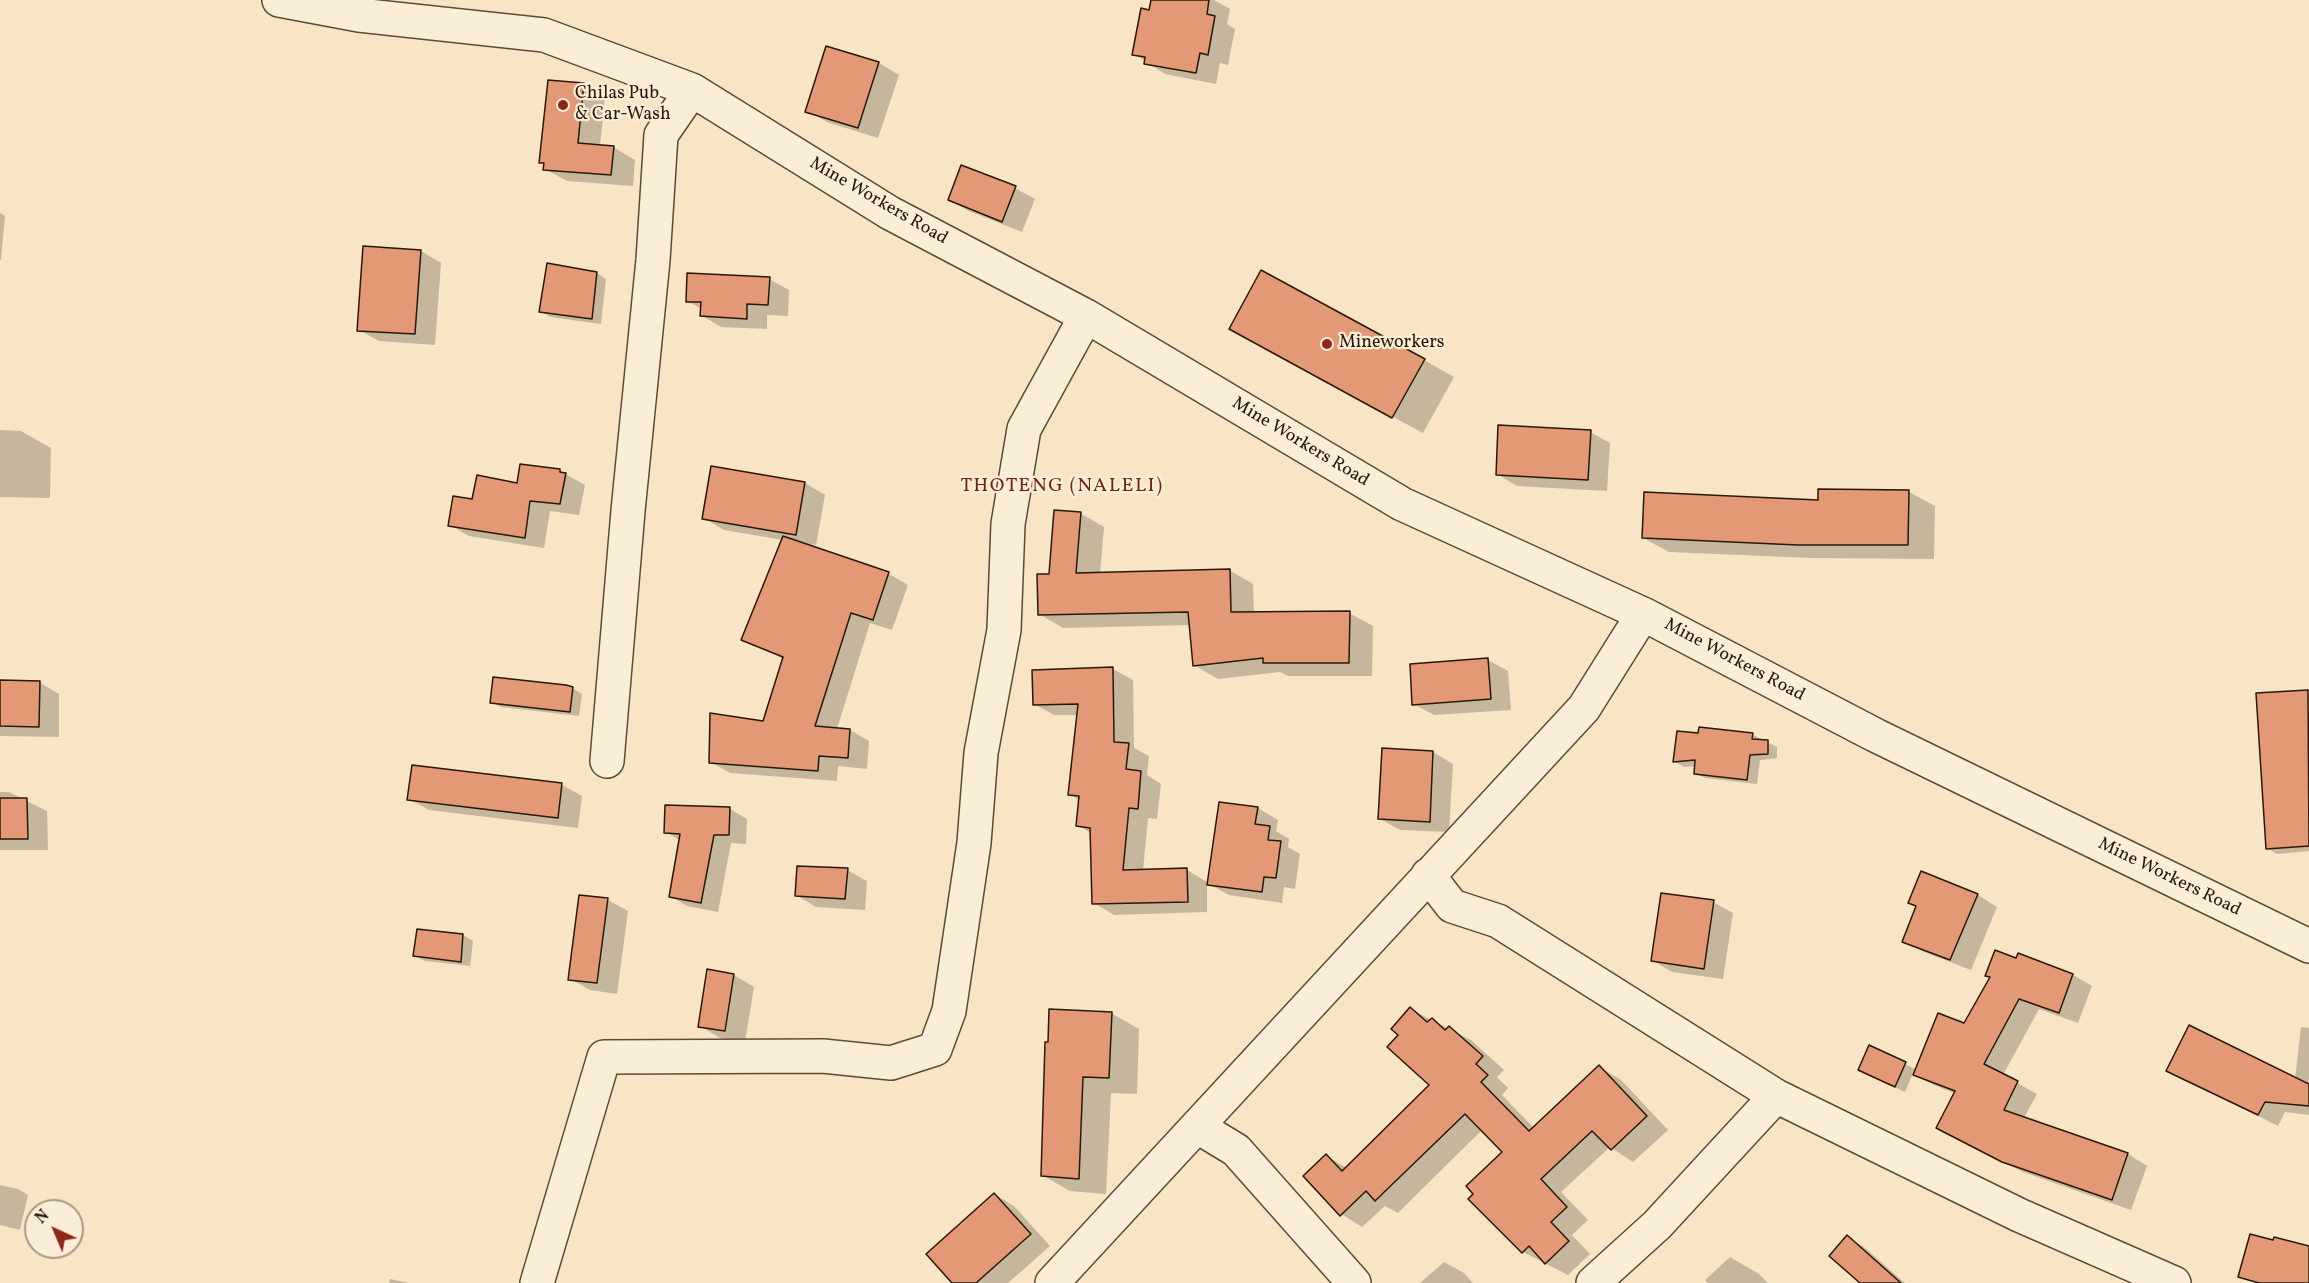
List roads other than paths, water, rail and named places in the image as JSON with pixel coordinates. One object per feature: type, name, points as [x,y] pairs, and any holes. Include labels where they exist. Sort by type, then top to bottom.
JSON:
[{"type":"street","name":"Mine Workers Road","points":[[279,0],[359,15],[442,12],[544,35],[692,90],[890,213],[1086,316],[1402,504],[1643,614],[1875,735],[2309,946]]},
{"type":"street","points":[[607,761],[627,520],[653,260],[661,135],[692,90]]},
{"type":"street","points":[[537,1283],[604,1058],[823,1056],[891,1063],[935,1049],[949,1011],[974,843],[981,753],[1004,630],[1008,524],[1024,429],[1086,316]]},
{"type":"street","points":[[1052,1283],[1584,708],[1643,614]]},
{"type":"street","points":[[1428,875],[1452,906],[1498,921],[1776,1096],[2019,1215],[2165,1281]]},
{"type":"street","points":[[1593,1283],[1657,1225],[1776,1096]]},
{"type":"street","points":[[1198,1127],[1236,1150],[1354,1283]]},
{"type":"place","name":"Chilas Pub & Car-Wash","points":[[563,105]]},
{"type":"place","name":"Mineworkers","points":[[1327,344]]},
{"type":"district","name":"THOTENG (NALELI)","points":[[1062,487]]}]
